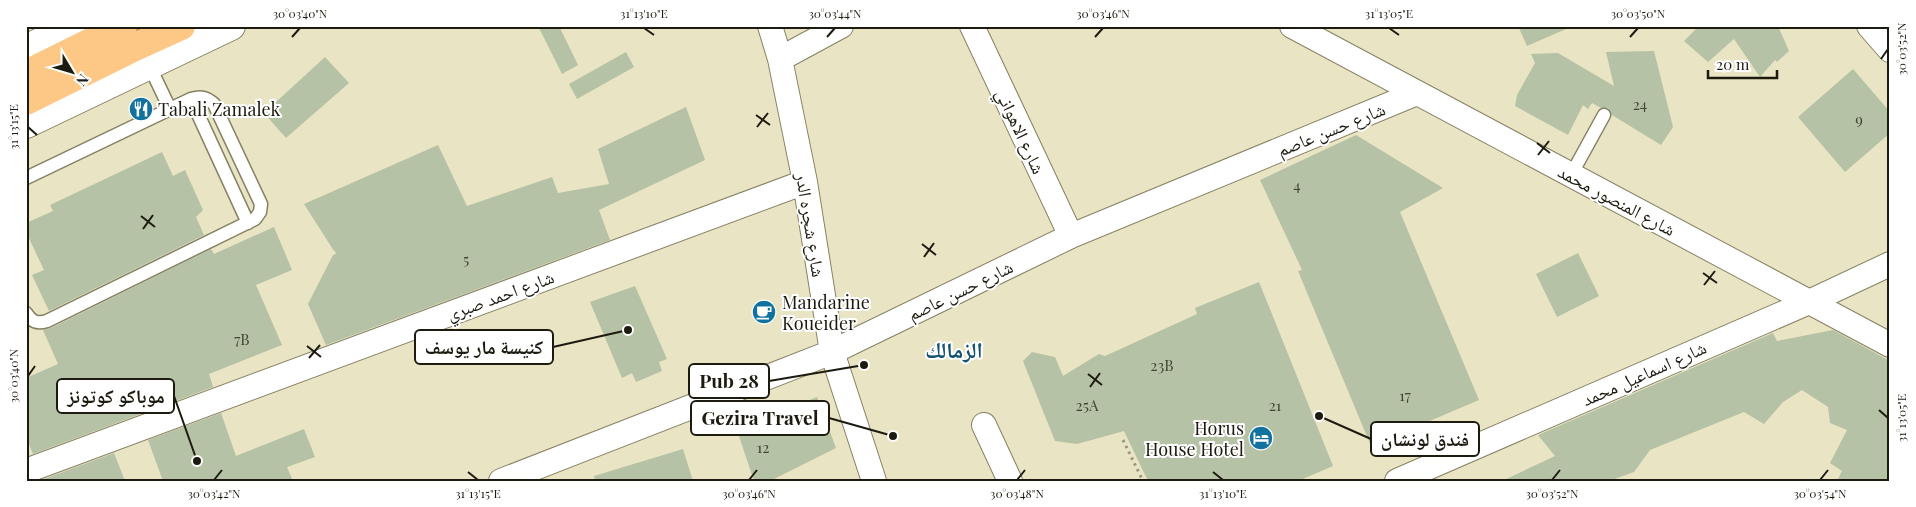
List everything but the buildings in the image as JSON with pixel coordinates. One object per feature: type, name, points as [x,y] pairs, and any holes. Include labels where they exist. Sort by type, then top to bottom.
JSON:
[{"type":"highway","points":[[26,74],[123,26]]},
{"type":"highway","points":[[26,101],[182,26]]},
{"type":"street","points":[[26,49],[74,26]]},
{"type":"street","points":[[26,124],[231,26]]},
{"type":"street","name":"شارع شجره الدر","points":[[770,26],[780,59],[805,182],[832,352],[874,481]]},
{"type":"street","points":[[780,59],[841,26]]},
{"type":"street","name":"شارع الاهواني","points":[[972,26],[1071,236]]},
{"type":"street","name":"شارع المنصور محمد","points":[[1292,26],[1890,345]]},
{"type":"street","points":[[1870,26],[1890,50]]},
{"type":"street","name":"شارع حسن عاصم","points":[[500,481],[832,352],[1071,236],[1417,93]]},
{"type":"street","name":"شارع احمد صبري","points":[[26,471],[805,182]]},
{"type":"street","name":"شارع اسماعيل محمد","points":[[1397,481],[1809,302],[1890,264]]},
{"type":"street","points":[[984,425],[1010,481]]},
{"type":"lane","points":[[149,65],[170,109]]},
{"type":"lane","points":[[26,178],[199,96],[207,98],[214,104],[261,204],[260,212],[255,219],[248,223],[47,321],[39,323],[32,321],[26,313]]},
{"type":"lane","points":[[191,99],[248,223]]},
{"type":"lane","points":[[1570,175],[1604,115]]},
{"type":"path","points":[[1123,440],[1143,481]]},
{"type":"place","name":"Tabali Zamalek","points":[[141,109]]},
{"type":"place","name":"Mandarine Koueider","points":[[764,312]]},
{"type":"place","name":"كنيسة مار يوسف","points":[[628,330]]},
{"type":"place","name":"Pub 28","points":[[864,365]]},
{"type":"place","name":"فندق لونشان","points":[[1319,416]]},
{"type":"place","name":"Gezira Travel","points":[[893,436]]},
{"type":"place","name":"Horus House Hotel","points":[[1261,438]]},
{"type":"place","name":"موباكو كوتونز","points":[[197,461]]},
{"type":"district","name":"الزمالك","points":[[954,349]]}]
